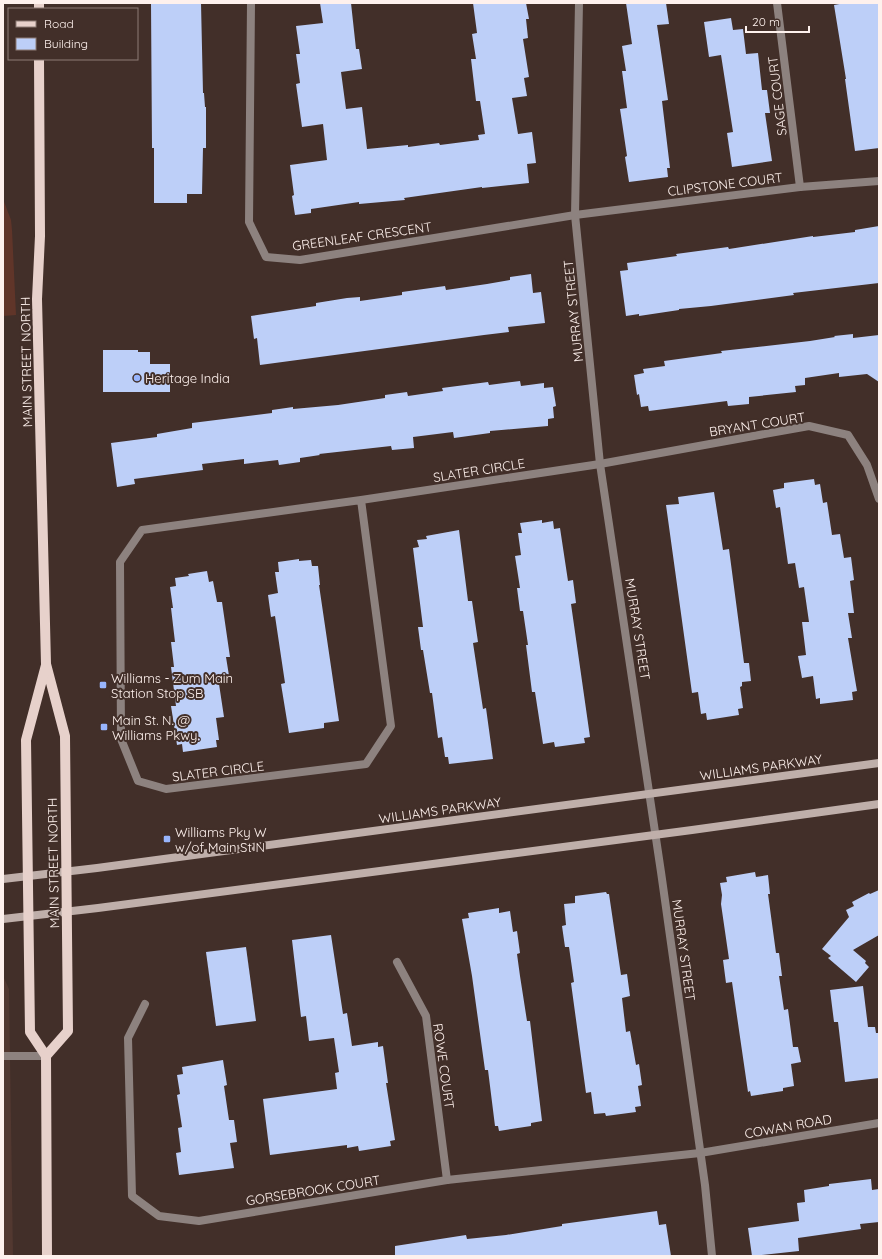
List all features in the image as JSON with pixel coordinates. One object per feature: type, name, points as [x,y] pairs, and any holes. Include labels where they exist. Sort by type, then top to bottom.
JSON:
[{"type":"main road","name":"MAIN STREET NORTH","points":[[39,60],[40,236],[37,299],[46,664],[65,736],[68,1031],[46,1056],[30,1032],[26,740],[46,664]]},
{"type":"main road","name":"WILLIAMS PARKWAY","points":[[3,879],[66,872],[879,763]]},
{"type":"main road","points":[[3,919],[67,912],[879,804]]},
{"type":"main road","points":[[46,1056],[47,1256]]},
{"type":"street","name":"GREENLEAF CRESCENT","points":[[251,3],[249,222],[266,257],[300,260],[575,215]]},
{"type":"street","name":"MURRAY STREET","points":[[579,3],[575,215],[600,464],[656,834],[700,1153],[712,1256]]},
{"type":"street","name":"SAGE COURT","points":[[777,3],[800,187]]},
{"type":"street","name":"CLIPSTONE COURT","points":[[575,215],[800,187],[879,181]]},
{"type":"street","name":"BRYANT COURT","points":[[600,464],[808,426],[848,435],[866,465],[879,499]]},
{"type":"street","name":"SLATER CIRCLE","points":[[361,500],[391,726],[366,764],[166,789],[138,782],[122,739],[120,562],[142,530],[361,500],[600,464]]},
{"type":"street","name":"ROWE COURT","points":[[397,962],[426,1016],[448,1180]]},
{"type":"street","name":"GORSEBROOK COURT","points":[[145,1004],[128,1038],[132,1196],[159,1216],[199,1221],[448,1180],[700,1153]]},
{"type":"street","points":[[3,1056],[46,1056]]},
{"type":"street","name":"COWAN ROAD","points":[[700,1153],[879,1123]]},
{"type":"shaded area","points":[[3,199],[11,220],[16,315],[3,316]]},
{"type":"shaded area","points":[[3,976],[9,989],[13,1256],[3,1256]]},
{"type":"building","points":[[151,3],[201,3],[203,93],[206,107],[206,148],[203,148],[202,194],[187,194],[187,203],[154,203]]},
{"type":"building","points":[[320,3],[351,3],[356,49],[359,49],[362,69],[341,72],[346,109],[362,107],[367,149],[408,145],[408,147],[439,143],[440,145],[479,140],[478,135],[485,134],[480,101],[476,101],[471,59],[476,59],[472,34],[477,33],[473,3],[526,3],[529,19],[526,19],[528,38],[523,39],[529,77],[524,78],[527,96],[512,98],[518,134],[532,132],[536,163],[527,164],[529,183],[482,187],[404,198],[405,200],[359,204],[359,202],[311,209],[311,213],[295,215],[290,165],[327,160],[323,124],[302,127],[296,84],[300,83],[296,54],[300,54],[296,26],[323,23]]},
{"type":"building","points":[[626,3],[666,3],[669,24],[657,25],[668,100],[662,101],[670,168],[667,168],[668,177],[629,182],[620,109],[627,108],[622,71],[626,71],[622,46],[632,44]]},
{"type":"building","points":[[845,3],[879,3],[879,148],[855,151],[846,79],[834,5]]},
{"type":"building","points":[[731,18],[733,30],[743,29],[746,54],[758,53],[762,90],[767,90],[770,113],[765,113],[772,161],[732,167],[727,133],[733,132],[721,55],[709,57],[704,22]]},
{"type":"building","points":[[879,226],[879,283],[793,293],[794,295],[679,309],[639,316],[639,314],[626,316],[620,271],[628,270],[627,263],[677,256],[676,254],[728,247],[729,249],[813,236],[855,232],[855,230]]},
{"type":"building","points":[[531,274],[533,293],[541,292],[545,323],[508,327],[509,332],[260,365],[257,338],[254,339],[251,316],[316,306],[316,303],[347,298],[360,297],[360,301],[402,295],[402,292],[445,286],[446,290],[510,280],[510,277]]},
{"type":"building","points":[[853,334],[853,338],[879,335],[879,382],[867,374],[839,377],[839,373],[805,378],[805,385],[795,386],[796,392],[749,397],[749,404],[728,406],[727,401],[649,411],[648,406],[641,407],[639,394],[637,395],[634,375],[644,373],[643,369],[665,366],[664,361],[722,353],[721,351],[810,341]]},
{"type":"building","name":"Heritage India","points":[[103,350],[138,350],[138,352],[150,352],[150,364],[170,364],[170,392],[103,392]]},
{"type":"building","points":[[520,381],[521,386],[544,383],[544,388],[553,387],[556,406],[553,407],[554,418],[548,419],[548,426],[490,431],[490,433],[454,438],[453,432],[413,437],[414,448],[392,450],[391,446],[319,454],[320,455],[300,458],[300,462],[279,465],[278,460],[244,464],[244,459],[202,464],[203,470],[134,479],[135,484],[117,487],[111,443],[157,437],[157,434],[192,428],[192,423],[272,413],[272,410],[293,407],[293,409],[338,405],[385,398],[385,395],[407,392],[408,396],[443,391],[442,388],[488,382],[489,385]]},
{"type":"building","points":[[814,479],[815,485],[820,484],[823,503],[827,502],[832,535],[840,534],[844,558],[851,557],[854,580],[850,581],[854,613],[848,613],[852,638],[848,638],[857,691],[852,692],[853,700],[820,704],[820,698],[816,699],[813,676],[802,678],[798,656],[806,655],[802,622],[809,622],[804,587],[799,588],[795,563],[788,564],[780,507],[776,508],[773,490],[784,488],[784,483]]},
{"type":"building","points":[[714,492],[723,550],[729,549],[744,663],[749,663],[751,681],[742,682],[742,686],[740,687],[743,708],[738,709],[739,715],[707,720],[706,713],[701,714],[698,692],[692,693],[666,505],[679,504],[678,497]]},
{"type":"building","points":[[542,520],[542,523],[553,521],[554,529],[560,528],[568,581],[573,580],[576,603],[571,604],[590,737],[584,738],[585,743],[555,747],[554,742],[543,744],[535,692],[532,692],[526,645],[528,645],[523,611],[520,611],[517,588],[520,588],[515,556],[521,555],[518,533],[522,533],[520,523]]},
{"type":"building","points":[[459,530],[468,601],[472,601],[478,642],[473,643],[483,709],[486,708],[493,759],[449,764],[448,757],[445,757],[442,737],[438,738],[432,693],[430,693],[423,650],[421,650],[418,627],[423,627],[413,548],[419,547],[417,540],[427,539],[426,536]]},
{"type":"building","points":[[299,559],[299,561],[311,560],[312,566],[318,566],[319,585],[339,721],[324,723],[324,728],[289,733],[281,684],[285,683],[275,616],[271,617],[268,595],[278,593],[275,572],[279,572],[278,562]]},
{"type":"building","points":[[207,571],[209,582],[213,581],[217,602],[222,602],[230,657],[226,657],[230,682],[219,684],[224,717],[216,718],[219,740],[216,740],[217,747],[183,752],[182,744],[177,745],[171,706],[176,706],[171,667],[174,667],[171,642],[175,642],[170,587],[176,586],[175,578]]},
{"type":"building","points":[[755,872],[756,877],[768,875],[770,894],[768,894],[776,953],[779,953],[782,976],[779,976],[784,1010],[788,1009],[793,1047],[798,1047],[801,1062],[791,1064],[794,1086],[783,1088],[783,1091],[751,1096],[750,1091],[748,1092],[732,982],[726,983],[723,960],[729,959],[721,904],[722,895],[720,883],[727,882],[726,877]]},
{"type":"building","points":[[879,890],[879,935],[853,950],[866,961],[865,963],[869,967],[856,982],[828,958],[831,956],[822,949],[849,917],[846,910],[854,906],[852,902],[869,893],[870,894]]},
{"type":"building","points":[[606,892],[609,894],[621,975],[627,974],[630,996],[622,998],[626,1032],[630,1031],[636,1065],[639,1064],[642,1085],[638,1086],[641,1106],[635,1107],[636,1112],[606,1116],[605,1113],[594,1114],[591,1092],[586,1093],[571,983],[574,982],[569,947],[565,947],[562,926],[566,925],[564,904],[575,903],[575,896]]},
{"type":"building","points":[[499,908],[499,913],[510,911],[513,932],[517,931],[520,953],[517,954],[527,1021],[530,1021],[542,1121],[531,1123],[531,1126],[499,1131],[498,1126],[495,1126],[488,1070],[485,1070],[472,976],[462,919],[469,918],[468,913]]},
{"type":"building","points":[[331,935],[343,1014],[347,1013],[352,1046],[378,1042],[378,1047],[383,1046],[388,1083],[386,1083],[395,1140],[390,1141],[391,1146],[359,1151],[358,1146],[347,1148],[347,1145],[270,1155],[263,1099],[337,1089],[335,1073],[339,1072],[334,1038],[309,1041],[306,1016],[301,1017],[292,940]]},
{"type":"building","points":[[246,947],[256,1021],[216,1026],[206,952]]},
{"type":"building","points":[[863,986],[868,1027],[875,1027],[876,1033],[879,1033],[879,1078],[845,1082],[838,1022],[834,1022],[830,990]]},
{"type":"building","points":[[223,1060],[227,1085],[224,1086],[229,1120],[234,1120],[237,1142],[230,1143],[234,1168],[179,1175],[176,1153],[181,1152],[178,1128],[182,1127],[177,1095],[180,1094],[177,1075],[183,1074],[182,1067]]},
{"type":"building","points":[[871,1179],[872,1190],[879,1189],[879,1222],[860,1224],[861,1229],[798,1238],[799,1251],[752,1256],[748,1228],[799,1221],[797,1203],[805,1202],[804,1190],[829,1186],[829,1184]]},
{"type":"building","points":[[657,1211],[659,1225],[666,1224],[671,1256],[395,1256],[395,1246],[466,1235],[467,1239],[506,1235],[562,1226],[562,1224]]},
{"type":"place","name":"Heritage India","points":[[137,378]]},
{"type":"place","name":"Williams - Zum Main Station Stop SB","points":[[103,685]]},
{"type":"place","name":"Main St. N. @ Williams Pkwy.","points":[[104,727]]},
{"type":"place","name":"Williams Pky W w/of Main St N","points":[[167,839]]}]
